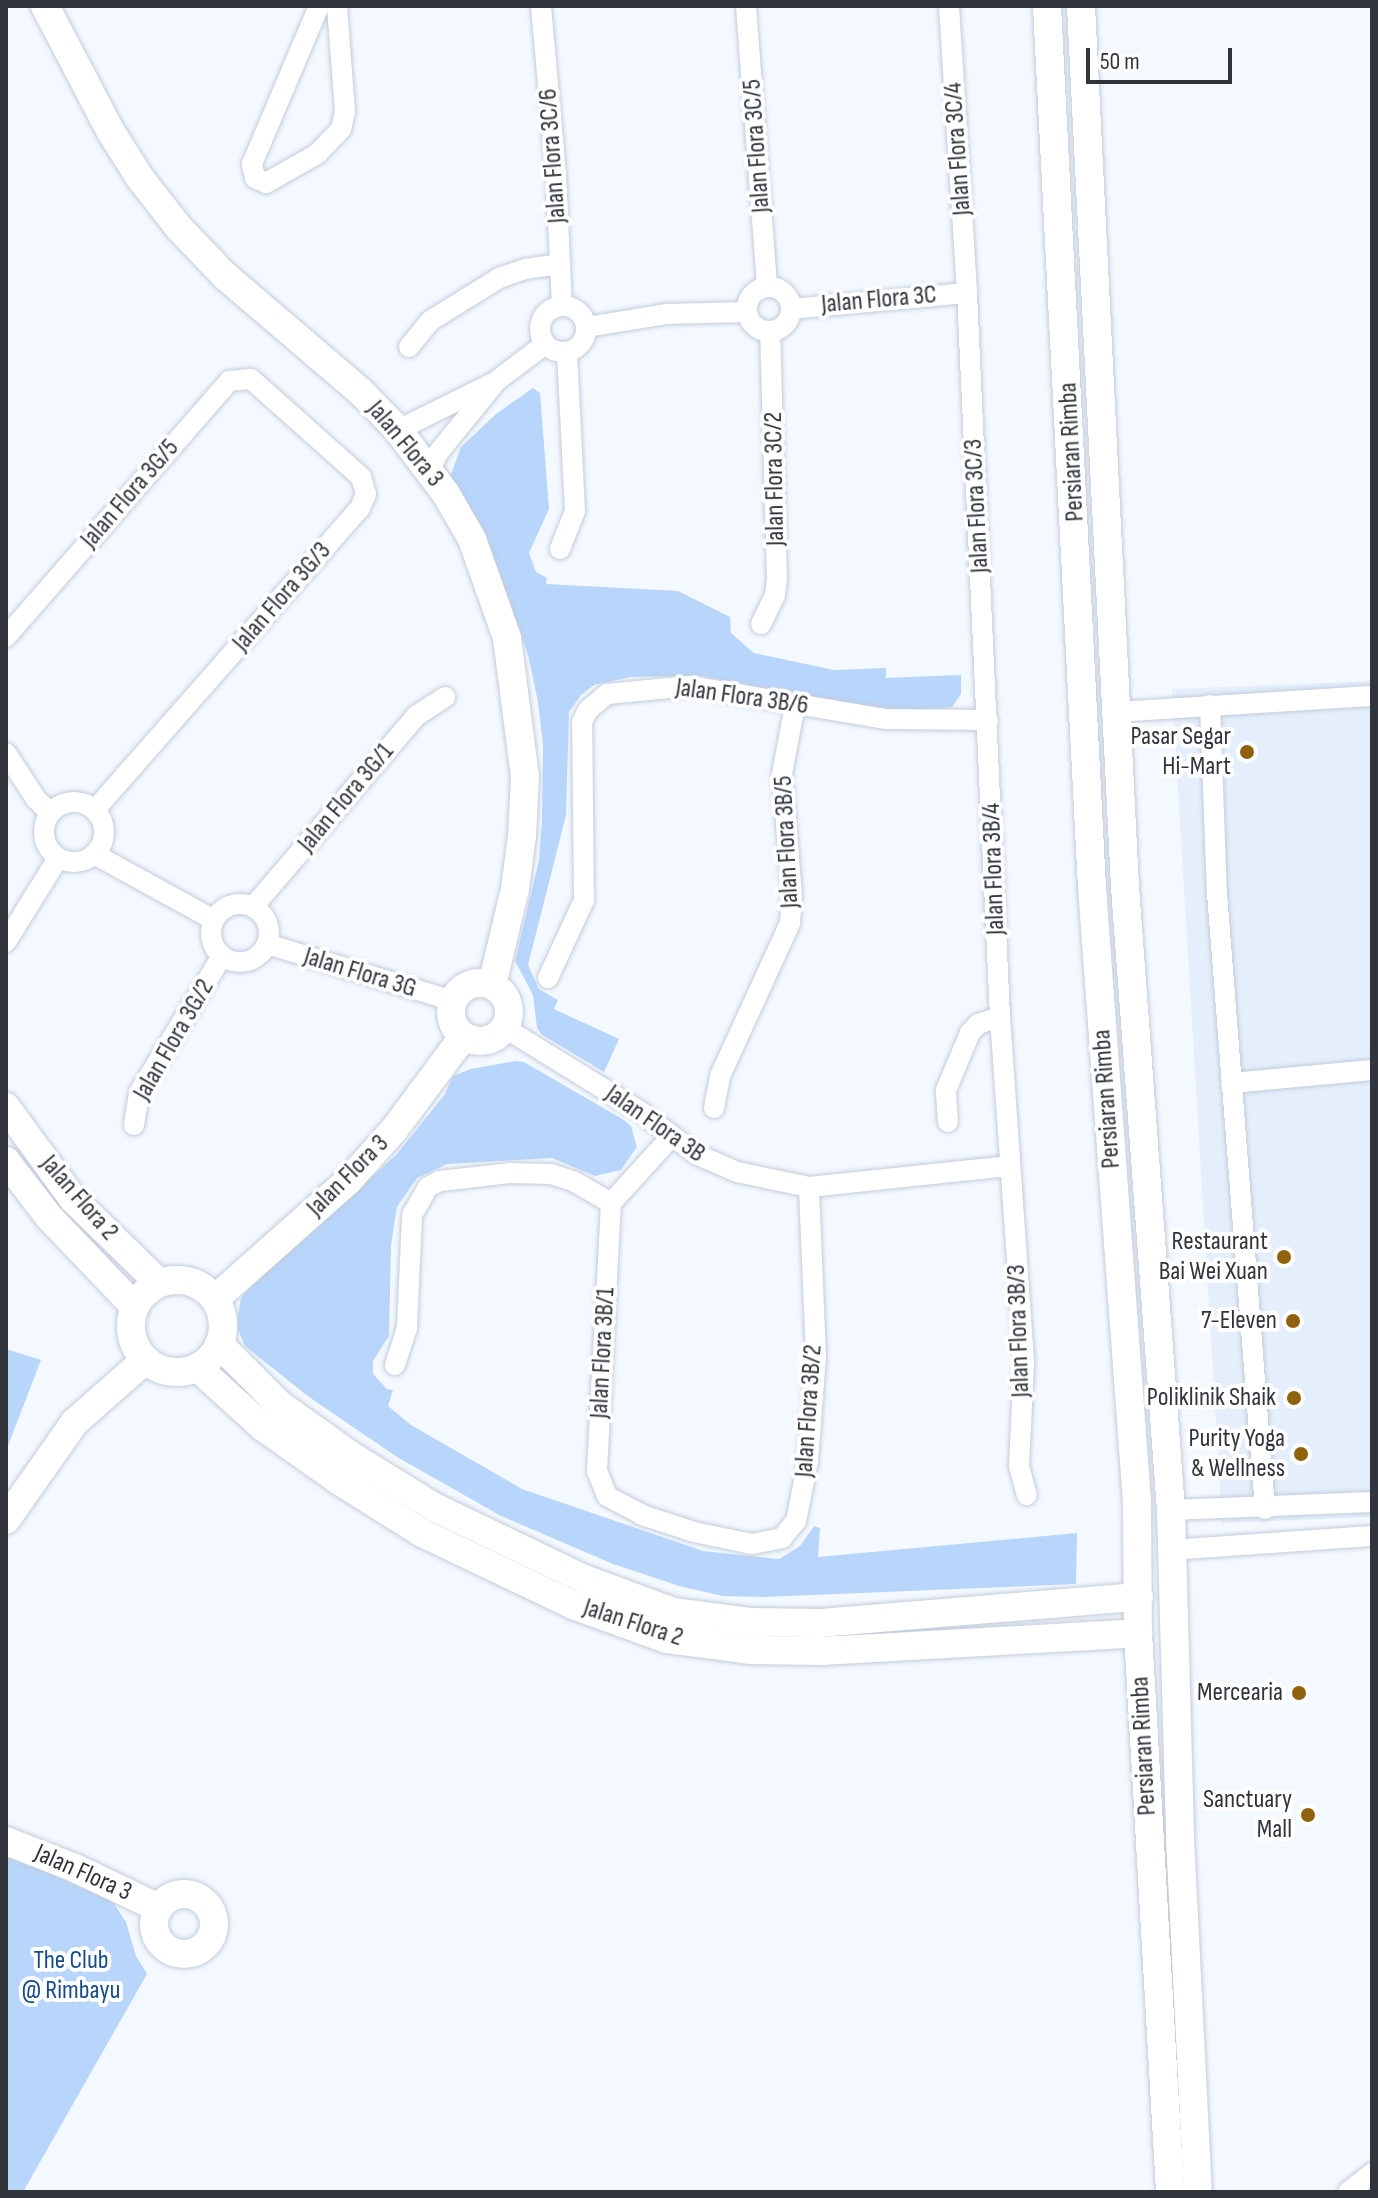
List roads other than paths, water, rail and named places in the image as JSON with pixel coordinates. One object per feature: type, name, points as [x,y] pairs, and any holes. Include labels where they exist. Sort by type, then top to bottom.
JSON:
[{"type":"street","name":"Jalan Flora 3","points":[[45,6],[111,132],[140,178],[179,228],[224,275],[360,391],[398,430],[430,470],[472,539],[507,638],[525,777],[522,836],[508,922],[492,985]]},
{"type":"street","points":[[319,6],[252,164],[255,178],[266,183],[317,154],[341,129],[345,111],[337,6]]},
{"type":"street","name":"Jalan Flora 3C/6","points":[[541,6],[562,306]]},
{"type":"street","name":"Jalan Flora 3C/5","points":[[746,6],[767,286]]},
{"type":"street","name":"Jalan Flora 3C/4","points":[[949,6],[967,293]]},
{"type":"street","name":"Persiaran Rimba","points":[[1047,6],[1092,887],[1137,1503],[1138,1633],[1170,2192]]},
{"type":"street","name":"Persiaran Rimba","points":[[1081,6],[1128,932],[1171,1510],[1170,1550],[1198,2192]]},
{"type":"street","points":[[409,347],[430,321],[499,278],[525,269],[560,264]]},
{"type":"street","points":[[767,286],[785,293],[791,309],[783,325],[770,331],[755,326],[746,312],[753,293],[767,286]]},
{"type":"street","name":"Jalan Flora 3C","points":[[791,309],[967,293]]},
{"type":"street","name":"Jalan Flora 3C/3","points":[[967,293],[988,720]]},
{"type":"street","points":[[562,306],[581,314],[587,327],[580,347],[567,353],[555,352],[545,344],[540,333],[542,320],[550,310],[562,306]]},
{"type":"street","points":[[587,327],[666,314],[746,312]]},
{"type":"street","name":"Jalan Flora 3C/2","points":[[761,624],[775,595],[777,578],[770,331]]},
{"type":"street","points":[[398,430],[495,382],[545,344]]},
{"type":"street","points":[[560,549],[575,511],[567,353]]},
{"type":"street","name":"Jalan Flora 3G/5","points":[[6,637],[223,386],[234,379],[246,377],[263,389]]},
{"type":"street","points":[[430,470],[438,453],[495,382]]},
{"type":"street","name":"Jalan Flora 3G/3","points":[[95,810],[363,502],[365,485],[357,470],[263,389]]},
{"type":"street","name":"Jalan Flora 3B/6","points":[[548,978],[586,888],[582,722],[595,702],[607,694],[626,689],[690,686],[906,721],[988,720]]},
{"type":"street","points":[[1116,712],[1372,696]]},
{"type":"street","name":"Jalan Flora 3G/1","points":[[253,907],[416,716],[445,697]]},
{"type":"street","name":"Jalan Flora 3B/5","points":[[714,1108],[720,1076],[790,923],[792,895],[782,774],[795,705]]},
{"type":"street","points":[[1210,705],[1217,893],[1265,1509]]},
{"type":"street","name":"Jalan Flora 3B/4","points":[[988,720],[1008,1166]]},
{"type":"street","points":[[6,753],[36,799],[50,813]]},
{"type":"street","points":[[72,801],[95,810],[104,832],[94,854],[81,861],[58,858],[48,847],[44,834],[50,813],[72,801]]},
{"type":"street","points":[[94,854],[214,920]]},
{"type":"street","points":[[6,942],[58,858]]},
{"type":"street","points":[[245,904],[253,907],[268,923],[267,944],[263,952],[248,962],[230,961],[222,956],[211,936],[214,920],[227,907],[245,904]]},
{"type":"street","name":"Jalan Flora 3G","points":[[267,944],[453,1001]]},
{"type":"street","name":"Jalan Flora 3G/2","points":[[134,1125],[139,1093],[222,956]]},
{"type":"street","points":[[473,984],[492,985],[507,1000],[509,1019],[505,1028],[481,1042],[463,1037],[451,1017],[453,1001],[463,988],[473,984]]},
{"type":"street","points":[[948,1122],[946,1090],[970,1033],[978,1024],[1000,1017]]},
{"type":"street","name":"Jalan Flora 3B","points":[[505,1028],[617,1096],[713,1164],[766,1180],[809,1187],[1008,1166]]},
{"type":"street","name":"Jalan Flora 3","points":[[215,1299],[349,1180],[394,1130],[463,1037]]},
{"type":"street","points":[[1231,1083],[1372,1070]]},
{"type":"street","name":"Jalan Flora 2","points":[[6,1107],[73,1199],[159,1283]]},
{"type":"street","points":[[395,1365],[407,1327],[412,1215],[428,1187],[440,1181],[510,1173],[551,1174],[575,1182],[611,1203],[672,1136]]},
{"type":"street","name":"Jalan Flora 2","points":[[6,1161],[49,1217],[135,1307]]},
{"type":"street","name":"Jalan Flora 3B/3","points":[[1008,1166],[1024,1364],[1019,1466],[1027,1495]]},
{"type":"street","name":"Jalan Flora 3B/2","points":[[694,1532],[769,1543],[782,1538],[796,1521],[808,1461],[816,1356],[809,1187]]},
{"type":"street","name":"Jalan Flora 3B/1","points":[[611,1203],[597,1471],[600,1485],[617,1504],[694,1532]]},
{"type":"street","points":[[190,1281],[204,1288],[215,1299],[223,1329],[219,1344],[198,1368],[171,1372],[145,1360],[131,1333],[135,1307],[146,1292],[159,1283],[190,1281]]},
{"type":"street","name":"Jalan Flora 2","points":[[219,1344],[280,1405],[353,1457],[436,1508],[584,1579],[673,1612],[752,1622],[820,1623],[1139,1597]]},
{"type":"street","points":[[6,1520],[75,1422],[145,1360]]},
{"type":"street","name":"Jalan Flora 2","points":[[198,1368],[263,1427],[338,1480],[422,1533],[573,1605],[667,1639],[750,1650],[821,1651],[1138,1633]]},
{"type":"street","points":[[1171,1510],[1265,1509],[1372,1502]]},
{"type":"street","points":[[1170,1550],[1372,1536]]},
{"type":"street","name":"Jalan Flora 3","points":[[6,1841],[159,1908]]},
{"type":"street","points":[[1348,2192],[1372,2173]]},
{"type":"place","name":"Pasar Segar Hi-Mart","points":[[1247,752]]},
{"type":"place","name":"Restaurant Bai Wei Xuan","points":[[1284,1257]]},
{"type":"place","name":"7-Eleven","points":[[1293,1321]]},
{"type":"place","name":"Poliklinik Shaik","points":[[1294,1398]]},
{"type":"place","name":"Purity Yoga & Wellness","points":[[1301,1454]]},
{"type":"place","name":"Mercearia","points":[[1299,1693]]},
{"type":"place","name":"Sanctuary Mall","points":[[1308,1815]]},
{"type":"park label","name":"The Club @ Rimbayu","points":[[71,1976]]}]
